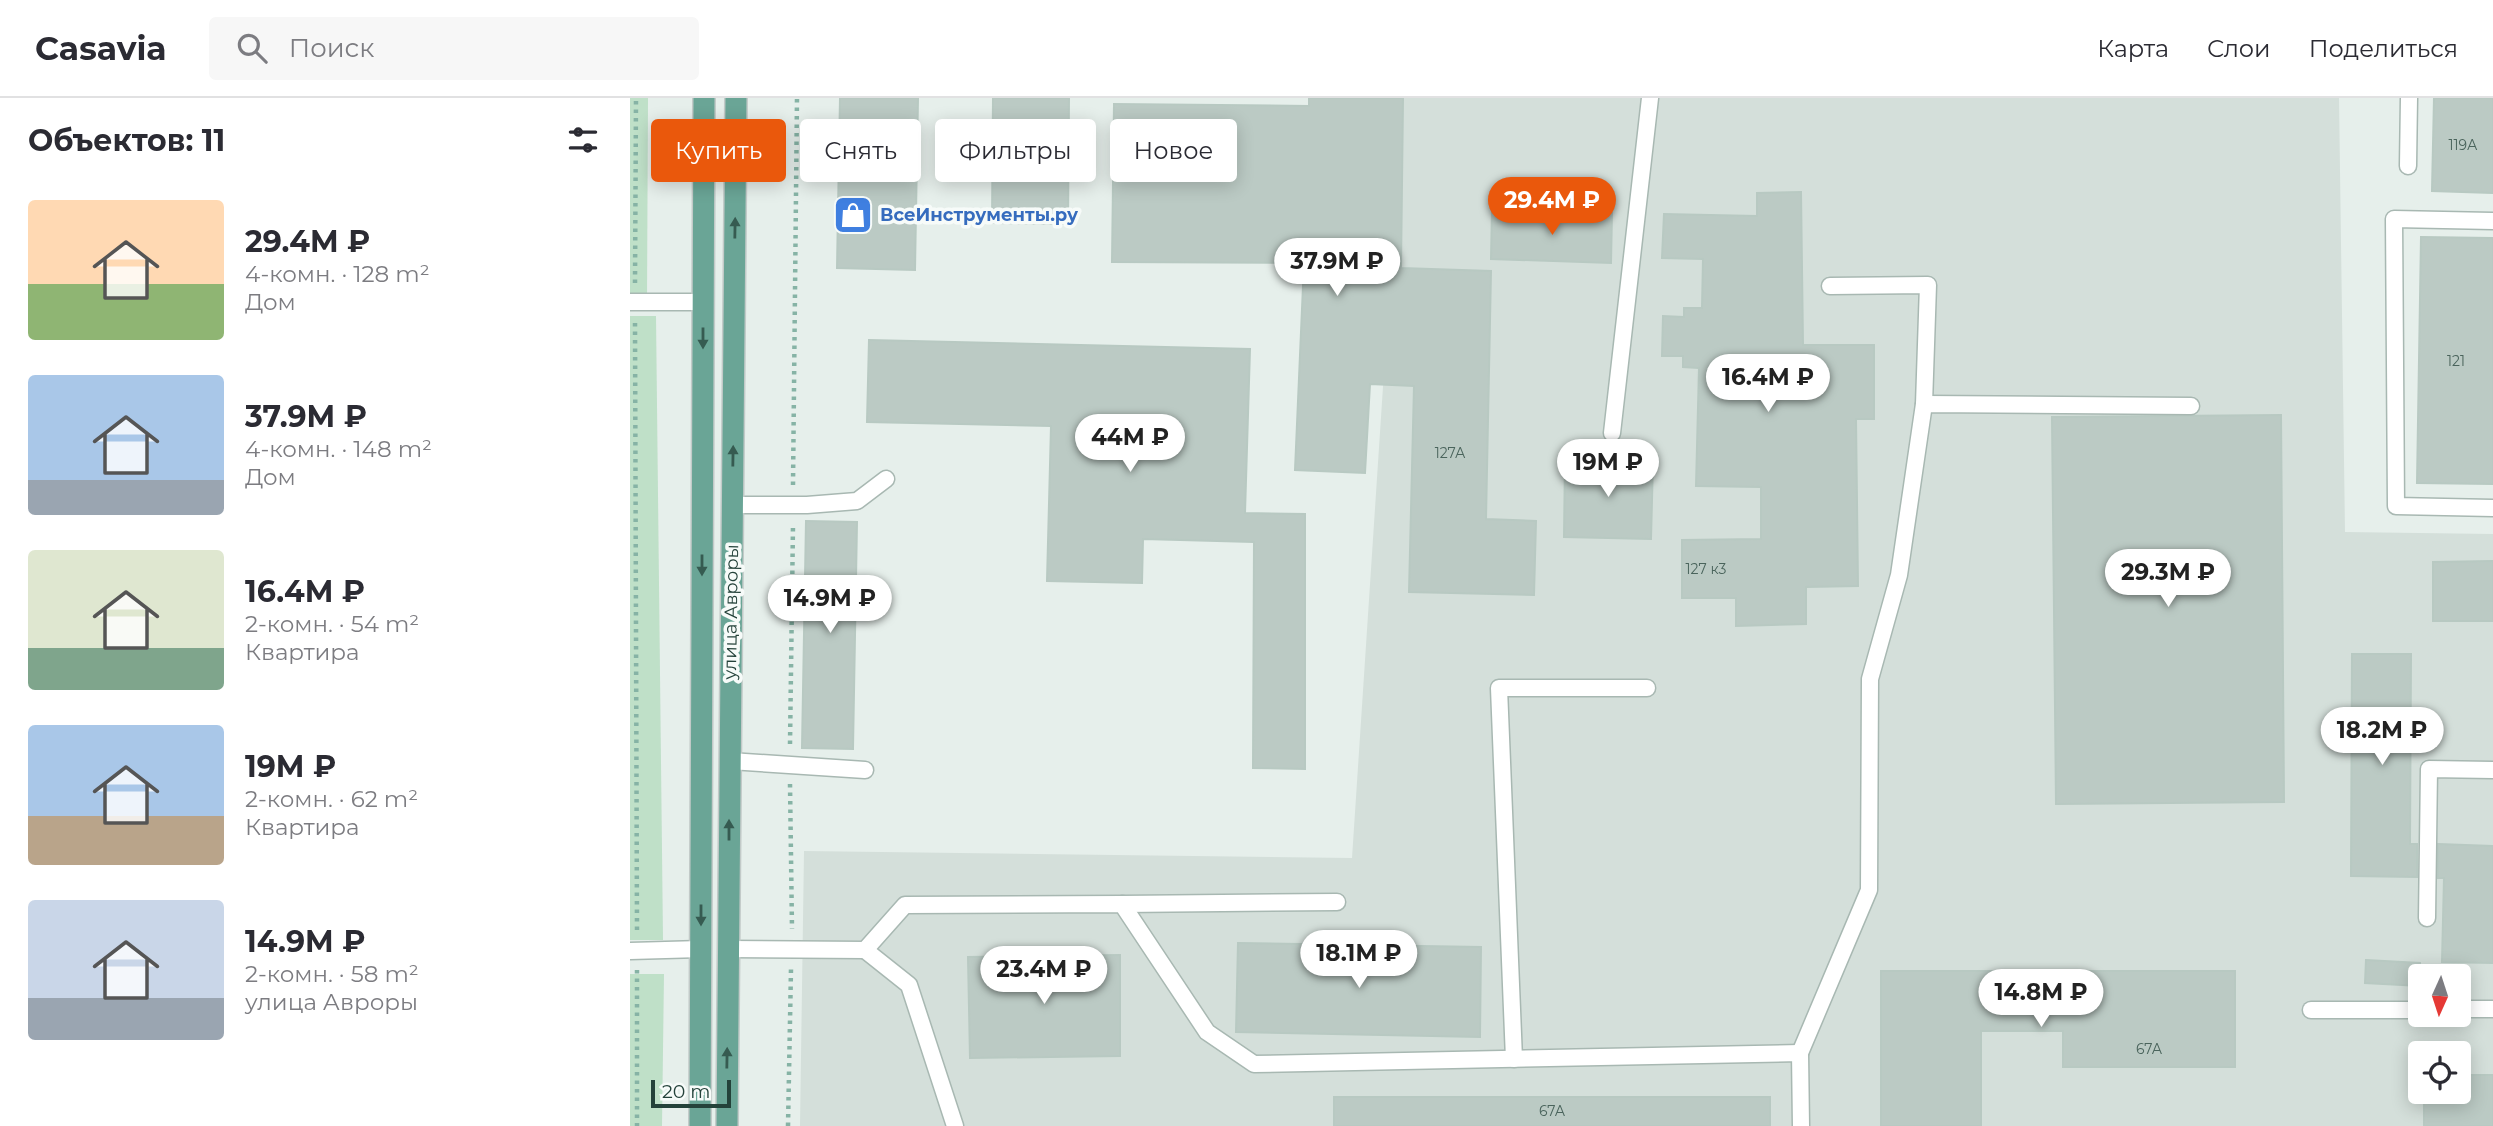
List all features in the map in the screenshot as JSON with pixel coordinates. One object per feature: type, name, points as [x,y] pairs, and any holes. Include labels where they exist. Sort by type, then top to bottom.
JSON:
[{"type":"main road","name":"улица Авроры","points":[[700,1126],[704,98]]},
{"type":"main road","name":"улица Авроры","points":[[727,1126],[736,98]]},
{"type":"lane","points":[[1612,433],[1650,98]]},
{"type":"lane","points":[[2408,166],[2409,98]]},
{"type":"lane","points":[[2493,221],[2394,219],[2396,506],[2493,508]]},
{"type":"lane","points":[[1801,1126],[1800,1053],[1869,890],[1870,679],[1899,575],[1924,404],[1928,285],[1830,286]]},
{"type":"lane","points":[[632,302],[704,302]]},
{"type":"lane","points":[[1924,404],[2191,406]]},
{"type":"lane","points":[[732,505],[857,501],[886,479]]},
{"type":"lane","points":[[1514,1059],[1499,688],[1647,688]]},
{"type":"lane","points":[[730,761],[865,770]]},
{"type":"lane","points":[[2427,918],[2429,769],[2493,770]]},
{"type":"lane","points":[[865,950],[905,905],[1337,902]]},
{"type":"lane","points":[[1122,904],[1207,1032],[1254,1064],[1800,1053]]},
{"type":"lane","points":[[634,951],[701,949]]},
{"type":"lane","points":[[728,950],[865,950],[909,985],[955,1126]]},
{"type":"lane","points":[[2471,1009],[2493,1009]]},
{"type":"lane","points":[[2311,1010],[2408,1010]]},
{"type":"path","points":[[636,98],[632,302],[637,1126]]},
{"type":"path","points":[[788,1126],[792,949],[790,764],[797,98]]},
{"type":"shaded area","points":[[1402,98],[2339,98],[2345,532],[2493,534],[2493,1126],[800,1126],[804,851],[1352,858]]},
{"type":"green space","points":[[630,98],[648,98],[647,298],[630,297]]},
{"type":"green space","points":[[630,316],[656,316],[663,940],[630,940]]},
{"type":"green space","points":[[630,974],[664,974],[662,1126],[630,1126]]},
{"type":"building","points":[[840,98],[918,98],[918,119],[840,119]]},
{"type":"building","points":[[993,98],[1069,98],[1069,119],[993,119]]},
{"type":"building","points":[[1309,98],[1403,98],[1401,268],[1491,271],[1486,519],[1536,521],[1534,595],[1409,592],[1414,386],[1370,384],[1365,473],[1295,470],[1304,263],[1112,262],[1113,182],[1237,182],[1237,119],[1114,119],[1114,104],[1309,106]]},
{"type":"building","points":[[2434,98],[2493,98],[2493,193],[2432,191]]},
{"type":"building","points":[[839,182],[917,182],[915,270],[837,268]]},
{"type":"building","points":[[992,182],[1068,182],[1068,224],[992,223]]},
{"type":"building","points":[[1801,192],[1803,345],[1874,345],[1874,419],[1856,419],[1858,586],[1806,587],[1806,624],[1736,626],[1736,598],[1682,598],[1682,540],[1761,539],[1761,487],[1696,486],[1699,368],[1683,367],[1683,356],[1662,356],[1663,316],[1684,317],[1684,308],[1702,308],[1703,259],[1662,258],[1664,214],[1757,216],[1757,193]]},
{"type":"building","points":[[1492,211],[1612,213],[1611,263],[1491,259]]},
{"type":"building","points":[[2421,237],[2493,238],[2493,484],[2417,483]]},
{"type":"building","points":[[869,340],[1250,349],[1245,513],[1305,514],[1305,769],[1253,768],[1254,542],[1143,539],[1142,583],[1047,581],[1051,426],[867,422]]},
{"type":"building","points":[[2281,415],[2284,802],[2056,804],[2052,417]]},
{"type":"building","points":[[1565,460],[1653,461],[1651,539],[1564,537]]},
{"type":"building","points":[[806,521],[857,522],[853,749],[802,748]]},
{"type":"building","points":[[2493,561],[2493,621],[2433,621],[2433,562]]},
{"type":"building","points":[[2352,654],[2411,654],[2410,844],[2417,844],[2417,877],[2351,876]]},
{"type":"building","points":[[2438,844],[2493,846],[2493,963],[2442,962],[2444,878],[2438,878]]},
{"type":"building","points":[[1238,943],[1481,947],[1480,1037],[1236,1032]]},
{"type":"building","points":[[1120,955],[1120,1056],[970,1058],[968,957]]},
{"type":"building","points":[[2366,960],[2420,963],[2408,964],[2408,985],[2365,983]]},
{"type":"building","points":[[1881,971],[2235,971],[2235,1067],[2063,1067],[2063,1031],[1981,1031],[1981,1126],[1881,1126]]},
{"type":"building","points":[[2471,1075],[2493,1075],[2493,1126],[2424,1126],[2424,1104],[2471,1104]]},
{"type":"building","points":[[1334,1097],[1770,1097],[1770,1126],[1334,1126]]},
{"type":"place","name":"ВсеИнструменты.ру","points":[[853,215]]}]
